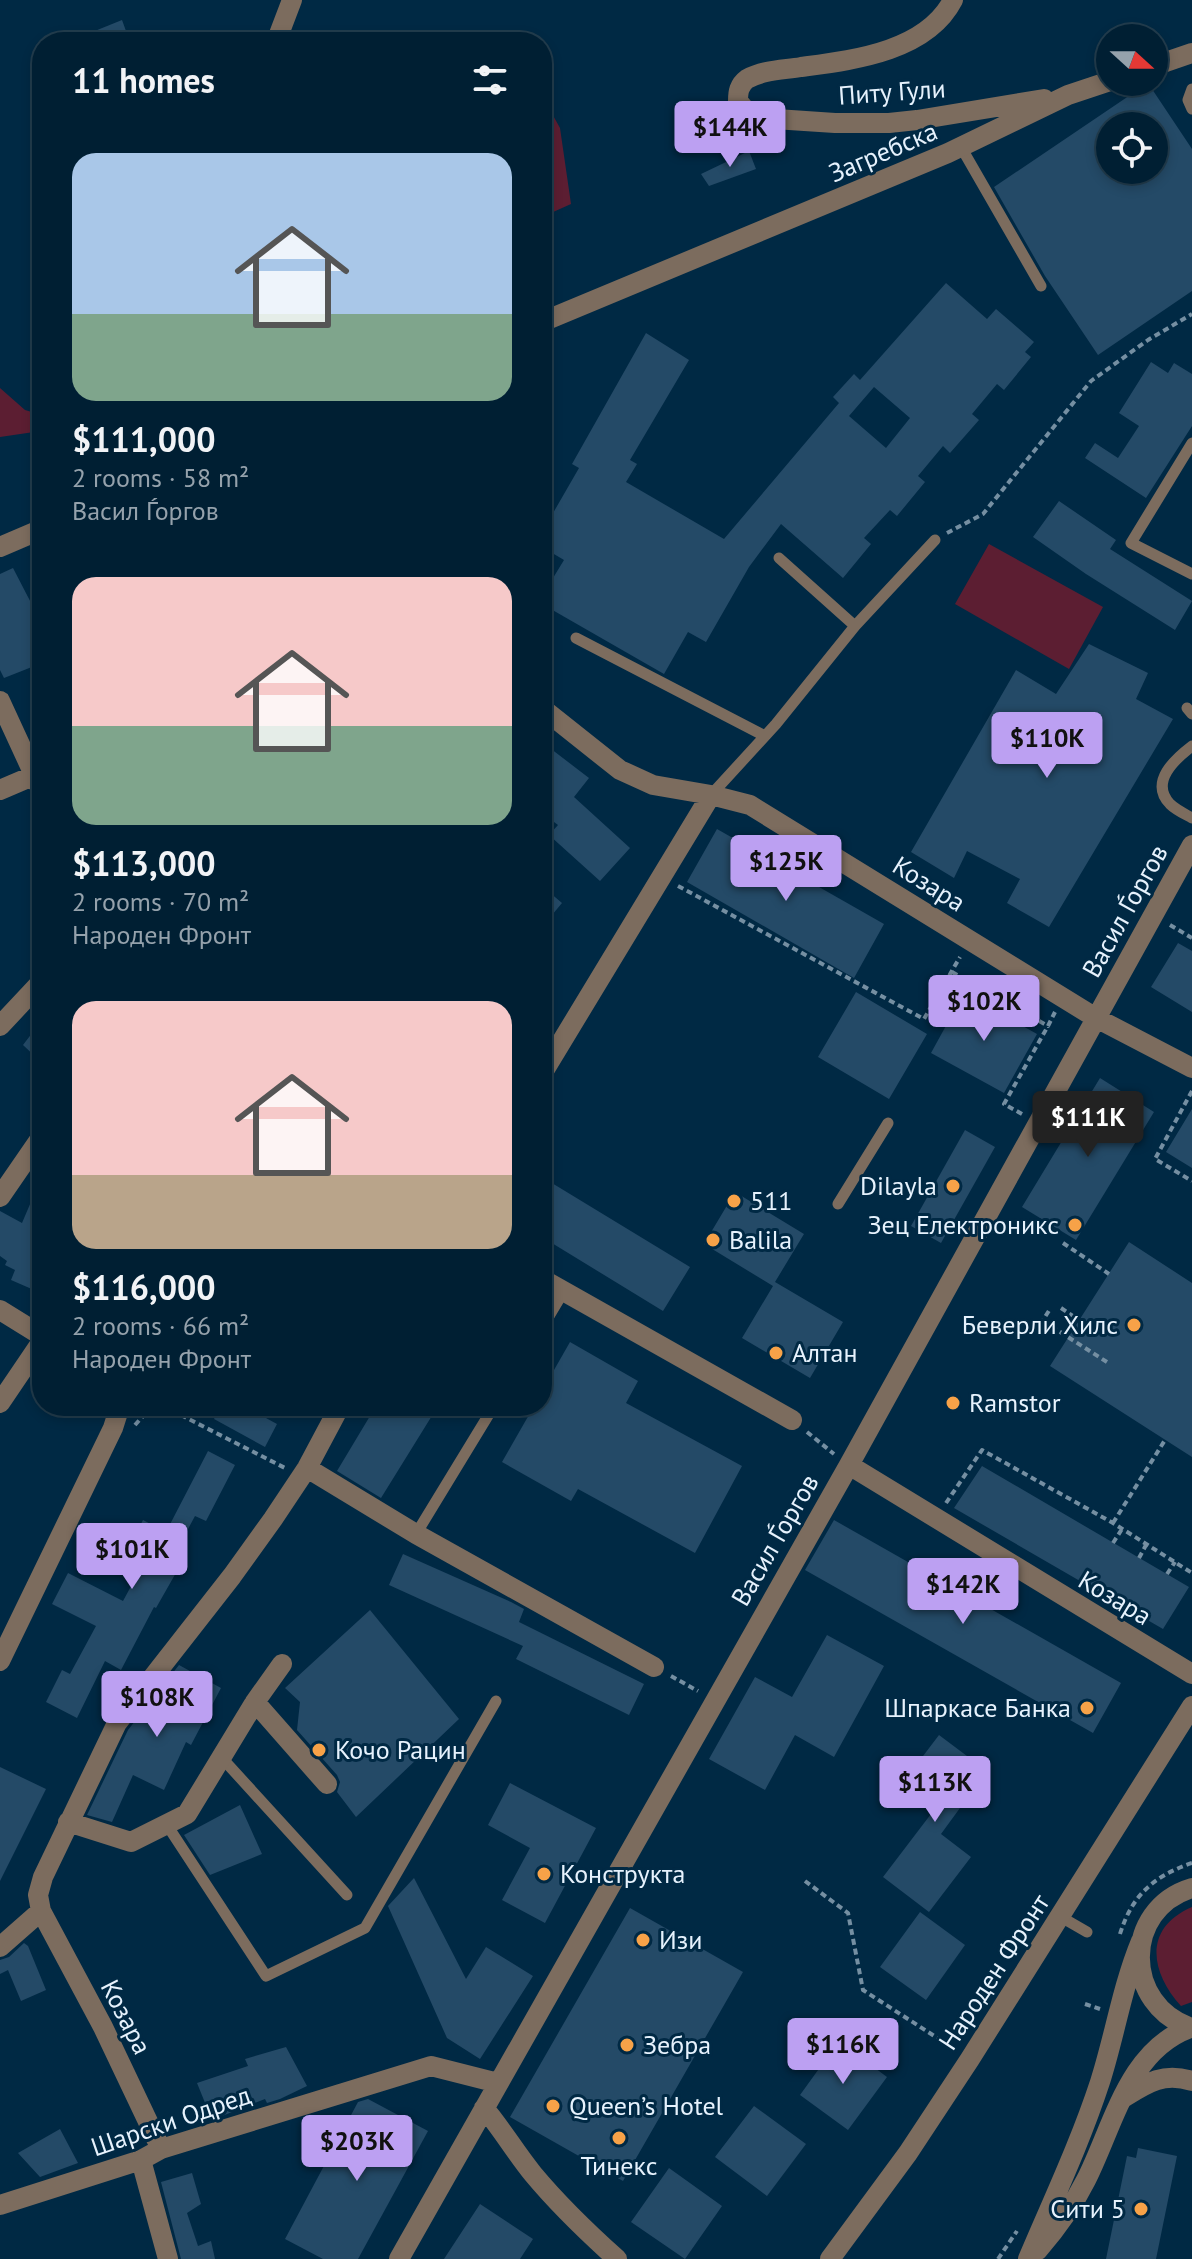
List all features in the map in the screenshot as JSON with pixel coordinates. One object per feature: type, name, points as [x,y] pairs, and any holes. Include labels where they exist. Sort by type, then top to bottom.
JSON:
[{"type":"street","points":[[280,32],[292,0]]},
{"type":"street","name":"Питу Гули","points":[[953,0],[947,12],[930,28],[907,42],[865,57],[764,72],[742,84],[738,90],[738,101],[747,112],[760,118],[889,123],[1068,95]]},
{"type":"street","points":[[1168,61],[1192,53]]},
{"type":"street","name":"Загребска","points":[[552,321],[961,147],[1068,95],[1096,86]]},
{"type":"street","points":[[0,547],[32,533]]},
{"type":"street","points":[[0,701],[32,766]]},
{"type":"street","name":"Козара","points":[[552,716],[620,770],[653,785],[750,805],[1096,1018],[1192,1068]]},
{"type":"street","points":[[0,790],[32,782]]},
{"type":"street","points":[[552,1051],[711,795]]},
{"type":"street","name":"Васил Ѓоргов","points":[[399,2259],[849,1465],[1192,845]]},
{"type":"street","points":[[0,1026],[32,992]]},
{"type":"street","points":[[0,1197],[32,1151]]},
{"type":"street","points":[[552,1284],[792,1420]]},
{"type":"street","points":[[0,1310],[32,1331]]},
{"type":"street","points":[[0,1403],[32,1353]]},
{"type":"street","points":[[1,1656],[117,1416]]},
{"type":"street","points":[[0,1947],[41,1911],[38,1895],[43,1877],[117,1723],[232,1576],[304,1472],[335,1416]]},
{"type":"street","name":"Козара","points":[[849,1465],[1192,1674]]},
{"type":"street","points":[[304,1472],[654,1667]]},
{"type":"street","points":[[68,1822],[131,1842],[187,1814],[255,1702],[282,1664]]},
{"type":"street","points":[[255,1702],[327,1784]]},
{"type":"street","name":"Народен Фронт","points":[[830,2259],[908,2153],[970,2059],[1192,1706]]},
{"type":"street","points":[[1029,2259],[1083,2130],[1108,2057],[1128,1972],[1150,1918],[1167,1900],[1192,1888]]},
{"type":"street","name":"Козара","points":[[41,1911],[109,2039],[161,2149]]},
{"type":"street","points":[[1141,1941],[1139,1961],[1143,1982],[1153,2000],[1172,2019],[1191,2028]]},
{"type":"street","points":[[1029,2259],[1060,2226],[1075,2201],[1139,2068],[1154,2050],[1176,2033],[1191,2028]]},
{"type":"street","name":"Шарски Одред","points":[[0,2205],[141,2160],[161,2149],[431,2066],[498,2083]]},
{"type":"street","points":[[1123,2098],[1157,2080],[1177,2076],[1192,2081]]},
{"type":"street","points":[[484,2108],[533,2174],[617,2259]]},
{"type":"street","points":[[141,2160],[168,2259]]},
{"type":"lane","points":[[1192,89],[1188,100],[1192,109]]},
{"type":"lane","points":[[961,147],[1041,286]]},
{"type":"lane","points":[[1192,443],[1131,543],[1192,574]]},
{"type":"lane","points":[[711,795],[765,736],[855,626],[935,540]]},
{"type":"lane","points":[[779,558],[855,626]]},
{"type":"lane","points":[[576,638],[765,736]]},
{"type":"lane","points":[[1192,746],[1173,760],[1162,784],[1169,802],[1192,818]]},
{"type":"lane","points":[[838,1204],[888,1123]]},
{"type":"lane","points":[[552,1311],[564,1291]]},
{"type":"lane","points":[[416,1534],[488,1416]]},
{"type":"lane","points":[[167,1825],[266,1976],[365,1928],[496,1701]]},
{"type":"lane","points":[[222,1758],[347,1895]]},
{"type":"lane","points":[[1061,1917],[1087,1932]]},
{"type":"path","points":[[935,540],[983,514],[1091,381],[1148,340],[1192,314]]},
{"type":"path","points":[[682,888],[924,1019],[970,940]]},
{"type":"path","points":[[1153,915],[1192,938]]},
{"type":"path","points":[[952,972],[1048,1026]]},
{"type":"path","points":[[1039,1123],[1004,1104],[1063,996]]},
{"type":"path","points":[[1191,1094],[1155,1159],[1192,1181]]},
{"type":"path","points":[[1063,1243],[1109,1274]]},
{"type":"path","points":[[1061,1308],[1076,1318]]},
{"type":"path","points":[[1035,1333],[1050,1309]]},
{"type":"path","points":[[1043,1321],[1110,1364]]},
{"type":"path","points":[[184,1416],[304,1472]]},
{"type":"path","points":[[792,1420],[849,1465]]},
{"type":"path","points":[[1113,1523],[1165,1440]]},
{"type":"path","points":[[936,1518],[982,1450],[1113,1523],[1192,1573]]},
{"type":"path","points":[[1113,1543],[1122,1529]]},
{"type":"path","points":[[1139,1558],[1146,1545]]},
{"type":"path","points":[[1167,1574],[1175,1562]]},
{"type":"path","points":[[654,1667],[714,1699]]},
{"type":"path","points":[[805,1881],[848,1913],[863,1990],[970,2059]]},
{"type":"path","points":[[1085,2004],[1106,2010]]},
{"type":"shaded area","points":[[552,114],[560,128],[571,204],[552,213]]},
{"type":"shaded area","points":[[0,388],[25,410],[32,412],[32,432],[0,437]]},
{"type":"shaded area","points":[[989,544],[1103,607],[1069,669],[955,604]]},
{"type":"shaded area","points":[[1192,1907],[1192,2002],[1181,2006],[1163,1979],[1156,1952],[1165,1927]]},
{"type":"building","points":[[122,20],[126,32],[92,32]]},
{"type":"building","points":[[1129,96],[1157,96],[1167,112],[1105,112]]},
{"type":"building","points":[[1168,113],[1192,149],[1192,291],[1098,355],[1045,276],[994,187],[1096,118],[1096,184],[1168,184]]},
{"type":"building","points":[[749,151],[756,169],[709,186],[701,174]]},
{"type":"building","points":[[946,283],[987,319],[996,309],[1034,342],[1025,352],[1031,357],[1004,390],[997,384],[972,414],[979,420],[950,453],[943,446],[918,476],[925,482],[897,516],[890,510],[864,538],[871,544],[843,578],[781,524],[749,567],[706,642],[688,632],[664,674],[552,610],[552,580],[564,560],[552,553],[552,515],[579,468],[572,464],[646,333],[689,360],[630,460],[637,464],[626,482],[724,539],[839,403],[833,397],[854,374],[860,380]],"holes":[[[874,387],[910,418],[886,448],[849,416]]]},
{"type":"building","points":[[1151,362],[1168,373],[1174,363],[1192,374],[1192,426],[1146,498],[1085,458],[1095,443],[1118,458],[1139,426],[1119,413]]},
{"type":"building","points":[[1059,501],[1116,540],[1110,549],[1192,601],[1175,630],[1033,537]]},
{"type":"building","points":[[13,568],[32,605],[32,667],[4,678],[0,670],[0,574]]},
{"type":"building","points":[[1089,644],[1148,673],[1136,699],[1173,719],[1049,927],[1007,903],[1020,879],[967,851],[954,878],[911,852],[1016,670],[1056,694]]},
{"type":"building","points":[[552,750],[589,778],[574,797],[630,848],[600,881],[552,838],[552,832],[558,825],[552,820]]},
{"type":"building","points":[[717,829],[884,924],[854,978],[687,882]]},
{"type":"building","points":[[552,894],[562,903],[552,915]]},
{"type":"building","points":[[1178,943],[1192,951],[1192,1012],[1151,987]]},
{"type":"building","points":[[856,992],[927,1034],[889,1099],[818,1057]]},
{"type":"building","points":[[964,993],[1037,1034],[1004,1093],[931,1053]]},
{"type":"building","points":[[32,1033],[32,1054],[23,1045]]},
{"type":"building","points":[[1100,1078],[1154,1112],[1076,1240],[1022,1207]]},
{"type":"building","points":[[1192,1109],[1192,1168],[1166,1152]]},
{"type":"building","name":"Dilayla","points":[[965,1130],[995,1147],[941,1243],[911,1226]]},
{"type":"building","points":[[552,1183],[690,1267],[663,1311],[552,1243]]},
{"type":"building","points":[[735,1192],[804,1234],[775,1282],[843,1322],[810,1378],[742,1338],[773,1286],[704,1244]]},
{"type":"building","points":[[32,1200],[32,1289],[11,1280],[15,1270],[5,1265],[7,1261],[0,1256],[0,1211],[22,1223]]},
{"type":"building","name":"Беверли Хилс","points":[[1129,1242],[1192,1283],[1192,1457],[1050,1366]]},
{"type":"building","points":[[570,1342],[638,1381],[626,1403],[742,1466],[695,1553],[578,1489],[571,1501],[502,1462],[528,1416],[552,1416],[552,1374]]},
{"type":"building","points":[[216,1416],[262,1416],[277,1424],[265,1447],[214,1419]]},
{"type":"building","points":[[370,1416],[432,1416],[381,1498],[337,1471]]},
{"type":"building","points":[[208,1451],[235,1465],[206,1521],[195,1516],[172,1559],[181,1564],[121,1670],[105,1661],[77,1718],[46,1702],[62,1670],[70,1674],[96,1626],[52,1604],[68,1573],[123,1601],[149,1553],[131,1543],[143,1520],[166,1532]]},
{"type":"building","points":[[982,1466],[1189,1587],[1163,1629],[954,1508]]},
{"type":"building","points":[[834,1520],[1121,1683],[1093,1733],[805,1570]]},
{"type":"building","points":[[403,1554],[524,1609],[519,1622],[644,1684],[629,1715],[516,1659],[523,1646],[389,1585]]},
{"type":"building","points":[[370,1610],[459,1719],[356,1817],[337,1792],[340,1782],[337,1775],[297,1730],[300,1702],[285,1688]]},
{"type":"building","points":[[827,1635],[884,1666],[834,1757],[795,1735],[765,1790],[709,1759],[755,1677],[792,1697]]},
{"type":"building","points":[[179,1665],[221,1688],[191,1745],[186,1742],[164,1790],[133,1775],[112,1822],[87,1815],[128,1730]]},
{"type":"building","points":[[939,1735],[987,1771],[941,1834],[971,1857],[929,1912],[883,1877],[934,1810],[901,1785]]},
{"type":"building","points":[[0,1767],[46,1789],[0,1881]]},
{"type":"building","name":"Конструкта","points":[[510,1783],[596,1828],[545,1923],[502,1900],[530,1848],[488,1825]]},
{"type":"building","points":[[240,1805],[262,1854],[210,1875],[184,1835]]},
{"type":"building","points":[[414,1878],[466,1979],[486,1947],[533,1976],[480,2059],[447,2038],[388,1906]]},
{"type":"building","name":"Зебра","points":[[630,1908],[743,1972],[623,2181],[510,2117]]},
{"type":"building","points":[[920,1912],[965,1945],[926,2000],[880,1967]]},
{"type":"building","points":[[24,1943],[46,1990],[21,2001],[8,1970],[0,1974],[0,1960],[9,1957]]},
{"type":"building","points":[[839,2041],[887,2077],[848,2130],[800,2095]]},
{"type":"building","points":[[286,2047],[307,2086],[280,2099],[267,2103],[265,2099],[212,2120],[197,2083],[248,2066],[245,2059]]},
{"type":"building","points":[[368,2099],[428,2131],[358,2259],[323,2259],[285,2239],[358,2102]]},
{"type":"building","points":[[754,2106],[806,2144],[767,2196],[715,2157]]},
{"type":"building","points":[[60,2129],[78,2163],[40,2177],[18,2153]]},
{"type":"building","name":"Сити 5","points":[[1138,2148],[1177,2156],[1156,2259],[1106,2259],[1127,2156],[1136,2158]]},
{"type":"building","points":[[669,2168],[722,2206],[685,2259],[631,2222]]},
{"type":"building","points":[[192,2173],[201,2204],[187,2213],[198,2246],[211,2241],[215,2259],[181,2259],[161,2182]]},
{"type":"building","points":[[480,2204],[533,2239],[520,2259],[444,2259]]},
{"type":"place","name":"Dilayla","points":[[953,1186]]},
{"type":"place","name":"511","points":[[734,1201]]},
{"type":"place","name":"Зец Електроникс","points":[[1075,1225]]},
{"type":"place","name":"Balila","points":[[713,1240]]},
{"type":"place","name":"Беверли Хилс","points":[[1134,1325]]},
{"type":"place","name":"Алтан","points":[[776,1353]]},
{"type":"place","name":"Ramstor","points":[[953,1403]]},
{"type":"place","name":"Шпаркасе Банка","points":[[1087,1708]]},
{"type":"place","name":"Кочо Рацин","points":[[319,1750]]},
{"type":"place","name":"Конструкта","points":[[544,1874]]},
{"type":"place","name":"Изи","points":[[643,1940]]},
{"type":"place","name":"Зебра","points":[[627,2045]]},
{"type":"place","name":"Queen’s Hotel","points":[[553,2106]]},
{"type":"place","name":"Тинекс","points":[[619,2138]]},
{"type":"place","name":"Сити 5","points":[[1141,2209]]}]
